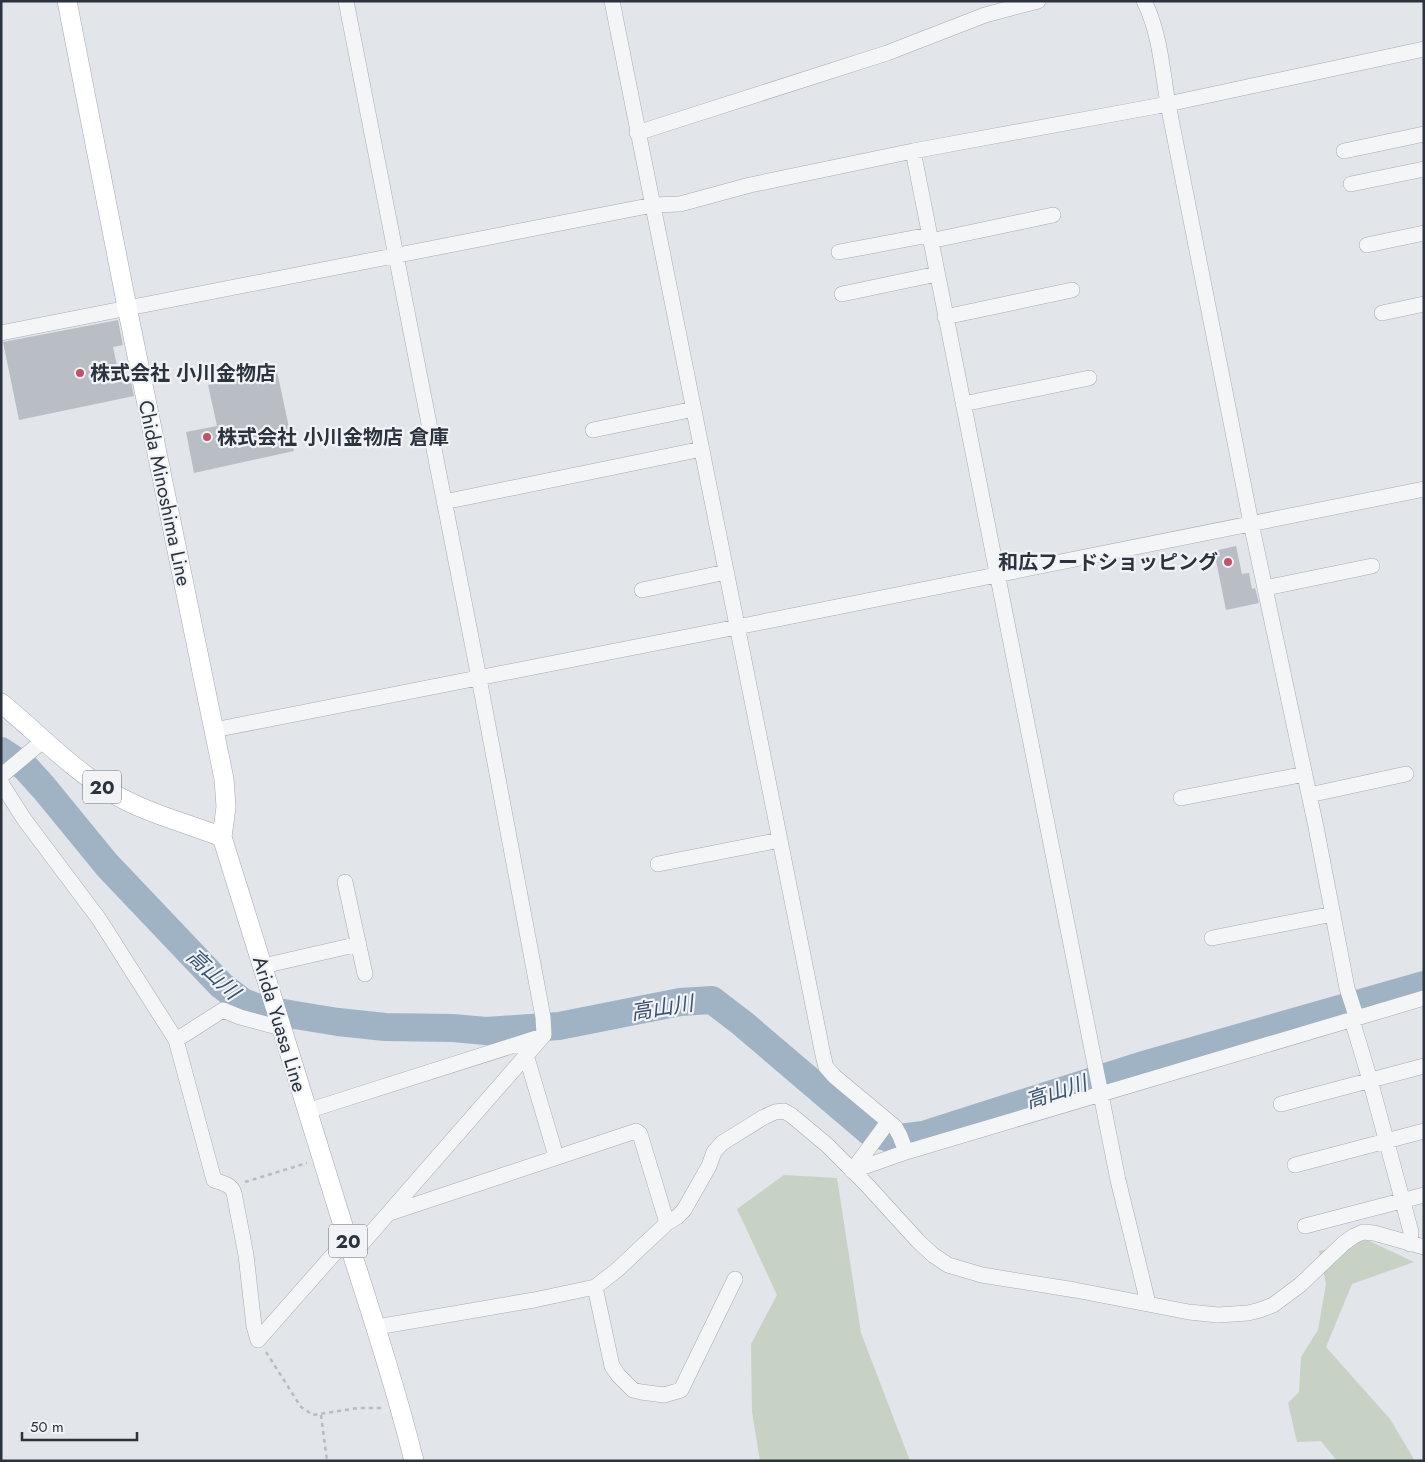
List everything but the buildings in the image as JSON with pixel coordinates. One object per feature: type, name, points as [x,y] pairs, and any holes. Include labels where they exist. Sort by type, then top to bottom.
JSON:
[{"type":"main road","name":"Chida Minoshima Line","points":[[67,1],[127,307],[214,730],[226,795],[222,837]]},
{"type":"main road","name":"20","points":[[1,703],[72,765],[111,792],[144,809],[222,837]]},
{"type":"main road","name":"Arida Yuasa Line","points":[[222,837],[322,1159],[377,1327],[401,1408],[414,1461]]},
{"type":"street","points":[[44,740],[4,776],[24,818],[99,919],[176,1040],[214,1180],[229,1186],[234,1193],[246,1255],[254,1326],[258,1340],[350,1247],[389,1213],[524,1050],[544,1036],[541,1007],[346,1]]},
{"type":"street","points":[[612,1],[826,1067],[898,1131],[906,1152]]},
{"type":"street","points":[[637,133],[887,53],[985,16],[1038,1]]},
{"type":"street","points":[[1144,1],[1154,25],[1158,43],[1168,104],[1251,523],[1305,774],[1347,988],[1410,1232],[1417,1245]]},
{"type":"street","points":[[1,333],[653,205],[680,204],[750,185],[1168,104],[1424,49]]},
{"type":"street","points":[[1344,151],[1424,134]]},
{"type":"street","points":[[913,152],[1100,1094],[1127,1222],[1148,1303]]},
{"type":"street","points":[[1351,184],[1424,169]]},
{"type":"street","points":[[839,252],[930,238],[1053,215]]},
{"type":"street","points":[[1366,246],[1424,233]]},
{"type":"street","points":[[842,294],[937,274]]},
{"type":"street","points":[[945,317],[1072,290]]},
{"type":"street","points":[[1382,313],[1424,304]]},
{"type":"street","points":[[963,404],[1089,378]]},
{"type":"street","points":[[593,430],[694,409]]},
{"type":"street","points":[[444,502],[702,449]]},
{"type":"street","points":[[214,730],[737,627],[1424,488]]},
{"type":"street","points":[[1265,588],[1372,566]]},
{"type":"street","points":[[642,590],[726,572]]},
{"type":"street","points":[[1182,798],[1305,774]]},
{"type":"street","points":[[1309,795],[1406,774]]},
{"type":"street","points":[[658,864],[780,840]]},
{"type":"street","points":[[345,882],[365,974]]},
{"type":"street","points":[[1212,938],[1332,914]]},
{"type":"street","points":[[263,966],[358,944]]},
{"type":"street","points":[[852,1171],[906,1152],[1424,998]]},
{"type":"street","points":[[176,1040],[223,1010],[240,1017],[281,1025]]},
{"type":"street","points":[[307,1111],[524,1050]]},
{"type":"street","points":[[524,1050],[556,1156]]},
{"type":"street","points":[[1281,1104],[1424,1066]]},
{"type":"street","points":[[377,1327],[534,1300],[595,1287],[617,1270],[667,1223],[684,1210],[709,1166],[714,1152],[722,1144],[751,1123],[775,1112],[784,1111],[791,1114],[827,1145],[918,1241],[948,1265],[982,1275],[1148,1303],[1190,1312],[1218,1315],[1260,1310],[1273,1305],[1300,1285],[1354,1236],[1363,1232],[1374,1233],[1417,1245]]},
{"type":"street","points":[[852,1171],[888,1122]]},
{"type":"street","points":[[389,1213],[636,1131],[640,1134],[667,1223]]},
{"type":"street","points":[[1295,1165],[1424,1131]]},
{"type":"street","points":[[1305,1226],[1424,1195]]},
{"type":"street","points":[[595,1287],[612,1366],[633,1390],[664,1395],[681,1390],[735,1279]]},
{"type":"path","points":[[229,1186],[322,1159]]},
{"type":"path","points":[[258,1340],[301,1407],[313,1415],[358,1408],[401,1408]]},
{"type":"path","points":[[321,1415],[327,1461]]},
{"type":"green space","points":[[784,1175],[837,1178],[861,1333],[910,1461],[760,1461],[752,1412],[751,1344],[777,1295],[737,1209]]},
{"type":"green space","points":[[1367,1240],[1414,1262],[1352,1284],[1326,1347],[1390,1419],[1415,1461],[1337,1461],[1321,1441],[1297,1442],[1288,1403],[1299,1392],[1301,1357],[1318,1330],[1326,1284],[1319,1251]]},
{"type":"waterway","name":"高山川","points":[[1,751],[25,767],[107,865],[221,985],[243,1002],[261,1009],[338,1022],[385,1027],[453,1028],[486,1031],[559,1026],[680,1002],[712,1000],[742,1023],[870,1132],[892,1139],[923,1135],[1140,1066],[1424,985]]},
{"type":"place","name":"株式会社 小川金物店","points":[[80,373]]},
{"type":"place","name":"株式会社 小川金物店 倉庫","points":[[207,437]]},
{"type":"place","name":"和広フードショッピング","points":[[1228,562]]}]
